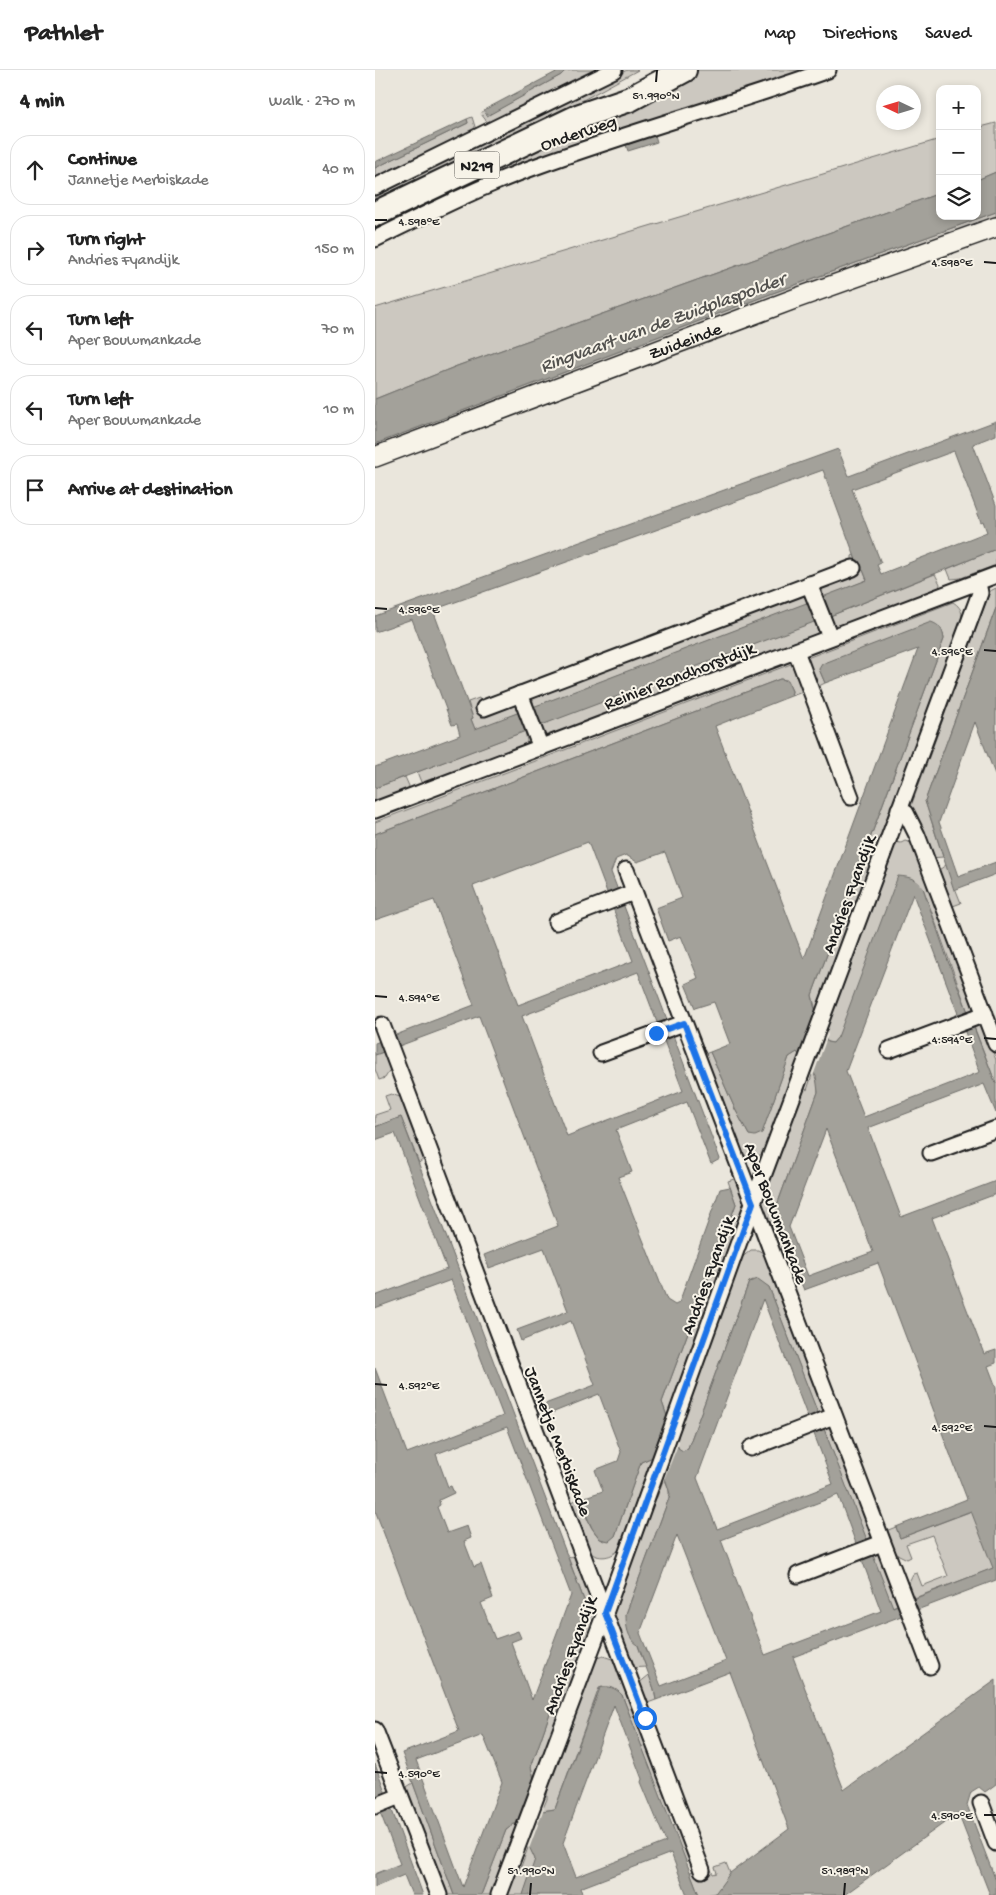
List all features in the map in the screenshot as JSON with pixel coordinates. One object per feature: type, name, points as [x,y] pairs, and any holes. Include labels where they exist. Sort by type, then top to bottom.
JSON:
[{"type":"main road","name":"N219","points":[[580,116],[649,70]]},
{"type":"main road","name":"N219","points":[[375,214],[580,116],[630,99],[684,70]]},
{"type":"street","points":[[375,187],[614,70]]},
{"type":"street","name":"Onderweg","points":[[375,239],[485,186],[537,166],[600,143],[828,70]]},
{"type":"street","name":"Zuideinde","points":[[375,457],[787,302],[996,227]]},
{"type":"street","points":[[485,708],[522,698],[811,588],[853,568]]},
{"type":"street","name":"Reinier Rondhorstdijk","points":[[375,810],[539,742],[795,651],[828,632],[978,583],[996,575]]},
{"type":"street","name":"Andries Fyandijk","points":[[499,1895],[605,1613],[753,1203],[980,593],[978,583]]},
{"type":"street","points":[[811,588],[828,632]]},
{"type":"street","points":[[795,651],[851,797]]},
{"type":"street","points":[[522,698],[539,742]]},
{"type":"street","points":[[899,809],[906,813],[911,821],[981,1015],[995,1041]]},
{"type":"street","name":"Aper Bouwmankade","points":[[626,870],[630,894],[680,1024],[753,1203],[879,1544],[903,1598],[929,1666]]},
{"type":"street","points":[[556,922],[630,894]]},
{"type":"street","points":[[889,1050],[981,1015]]},
{"type":"street","points":[[601,1053],[680,1024]]},
{"type":"street","name":"Jannetje Merbiskade","points":[[381,1025],[703,1870]]},
{"type":"street","points":[[931,1154],[996,1129]]},
{"type":"street","points":[[751,1448],[831,1417]]},
{"type":"street","points":[[798,1575],[879,1544]]},
{"type":"street","points":[[375,1730],[397,1798],[439,1895]]},
{"type":"street","points":[[375,1806],[397,1798]]},
{"type":"street","points":[[981,1803],[996,1844]]},
{"type":"shaded area","points":[[596,70],[491,123],[488,123],[481,114],[484,110],[488,115],[565,71]]},
{"type":"shaded area","points":[[627,70],[638,70],[552,117],[375,202],[375,196],[549,111]]},
{"type":"shaded area","points":[[697,70],[810,70],[375,233],[375,225],[624,107]]},
{"type":"shaded area","points":[[472,117],[476,130],[375,179],[375,168],[468,123],[467,119]]},
{"type":"shaded area","points":[[996,123],[996,172],[981,178],[981,130],[981,127]]},
{"type":"shaded area","points":[[936,140],[936,194],[457,366],[375,399],[375,308]]},
{"type":"shaded area","points":[[996,212],[996,219],[375,449],[375,444],[773,293],[974,220],[981,220],[981,217]]},
{"type":"shaded area","points":[[996,549],[996,565],[961,578],[951,579],[947,569]]},
{"type":"shaded area","points":[[854,555],[860,570],[863,570],[867,580],[823,598],[822,585],[852,562],[852,556]]},
{"type":"shaded area","points":[[935,574],[940,584],[939,589],[839,627],[835,625],[830,616]]},
{"type":"shaded area","points":[[996,588],[996,608],[925,801],[943,857],[931,858],[911,806],[990,591]]},
{"type":"shaded area","points":[[802,593],[808,603],[534,707],[532,696]]},
{"type":"shaded area","points":[[953,602],[961,610],[960,624],[817,1015],[812,995],[944,639],[943,634],[819,669],[825,683],[815,688],[806,665],[807,658]]},
{"type":"shaded area","points":[[815,621],[818,630],[816,636],[550,737],[544,734],[540,725]]},
{"type":"shaded area","points":[[791,664],[798,670],[806,691],[791,696],[792,691],[787,680],[780,679],[375,834],[375,822]]},
{"type":"shaded area","points":[[479,698],[485,713],[511,704],[515,706],[518,713],[475,730],[468,702]]},
{"type":"shaded area","points":[[525,731],[526,746],[426,785],[421,782],[417,772]]},
{"type":"shaded area","points":[[405,777],[409,786],[407,791],[375,803],[375,788]]},
{"type":"shaded area","points":[[905,841],[912,843],[977,1009],[969,1015],[923,888],[917,882],[838,1037],[833,1043],[827,1042],[823,1028],[894,842],[901,843]]},
{"type":"shaded area","points":[[946,865],[961,903],[953,906],[947,892],[944,893],[936,872]]},
{"type":"shaded area","points":[[982,1022],[996,1060],[996,1084],[973,1024]]},
{"type":"shaded area","points":[[386,1051],[392,1067],[385,1078],[379,1080],[375,1069],[375,1055]]},
{"type":"shaded area","points":[[710,1052],[735,1109],[749,1135],[762,1132],[789,1057],[797,1052],[802,1058],[765,1151],[759,1156],[749,1157],[740,1151],[702,1055]]},
{"type":"shaded area","points":[[813,1072],[818,1084],[818,1092],[775,1211],[790,1258],[784,1259],[779,1258],[762,1212],[761,1201],[804,1088],[807,1090]]},
{"type":"shaded area","points":[[391,1094],[403,1098],[426,1157],[419,1163],[401,1117],[375,1127],[375,1115],[390,1110],[385,1096]]},
{"type":"shaded area","points":[[737,1178],[747,1203],[668,1419],[662,1402],[736,1204],[728,1181]]},
{"type":"shaded area","points":[[751,1250],[758,1250],[765,1254],[826,1412],[819,1417],[769,1287],[753,1280],[749,1282],[688,1448],[680,1451],[677,1444],[680,1422],[740,1259]]},
{"type":"shaded area","points":[[831,1425],[875,1540],[868,1544],[823,1427]]},
{"type":"shaded area","points":[[653,1457],[654,1459],[621,1547],[614,1554],[605,1557],[596,1556],[591,1553],[582,1542],[569,1503],[579,1499],[591,1527],[603,1541],[615,1536],[641,1462]]},
{"type":"shaded area","points":[[664,1478],[669,1489],[669,1498],[626,1614],[646,1667],[630,1668],[609,1612],[645,1514],[657,1497]]},
{"type":"shaded area","points":[[972,1511],[994,1568],[909,1600],[905,1590],[913,1574],[917,1573],[922,1586],[948,1576],[932,1535],[906,1544],[911,1557],[907,1559],[891,1551],[883,1532],[896,1527],[900,1538]]},
{"type":"shaded area","points":[[880,1553],[900,1604],[892,1607],[872,1554]]},
{"type":"shaded area","points":[[574,1556],[579,1559],[598,1609],[535,1782],[531,1767],[587,1608],[568,1557]]},
{"type":"shaded area","points":[[603,1656],[615,1660],[674,1813],[668,1817],[622,1695],[602,1687],[599,1688],[555,1809],[542,1811],[547,1799],[547,1788],[594,1659]]},
{"type":"shaded area","points":[[649,1675],[656,1700],[645,1704],[638,1684]]},
{"type":"shaded area","points":[[413,1783],[454,1895],[445,1895],[405,1788]]},
{"type":"shaded area","points":[[514,1824],[519,1824],[494,1895],[481,1895],[506,1830]]},
{"type":"shaded area","points":[[678,1825],[691,1859],[686,1862],[671,1826]]},
{"type":"shaded area","points":[[529,1845],[535,1863],[523,1895],[505,1895],[512,1877],[517,1871],[519,1872]]},
{"type":"shaded area","points":[[726,1863],[730,1873],[719,1890],[712,1894],[699,1895],[690,1872],[695,1871],[699,1875],[711,1870],[713,1874],[717,1873],[715,1867]]},
{"type":"water","points":[[560,70],[565,71],[487,116],[484,110]]},
{"type":"water","points":[[467,119],[468,123],[375,168],[375,162]]},
{"type":"water","points":[[655,135],[657,142],[628,151],[626,145]]},
{"type":"water","points":[[996,172],[996,212],[981,217],[981,178]]},
{"type":"water","name":"Ringvaart van de Zuidplaspolder","points":[[936,194],[936,220],[974,220],[773,293],[375,444],[375,399],[457,366]]},
{"type":"water","points":[[996,421],[996,435],[973,444],[996,505],[996,549],[830,616],[375,788],[375,767],[460,735],[457,724],[452,725],[412,619],[375,632],[375,616],[838,449],[849,476]],"holes":[[[954,451],[981,522],[983,521],[987,532],[881,574],[877,565],[881,563],[852,489]],[[823,470],[860,571],[863,570],[867,580],[475,729],[471,719],[473,718],[433,610]]]},
{"type":"water","points":[[996,608],[996,777],[975,722],[939,822],[958,876],[996,862],[996,874],[954,890],[925,801]]},
{"type":"water","points":[[931,622],[939,626],[944,636],[812,995],[827,1042],[833,1043],[838,1037],[898,876],[915,880],[923,888],[948,961],[996,1084],[996,1113],[984,1084],[868,1128],[901,1217],[996,1181],[996,1194],[932,1218],[984,1354],[996,1350],[996,1363],[988,1366],[996,1387],[996,1580],[793,1657],[844,1790],[996,1680],[996,1784],[985,1792],[979,1787],[971,1792],[967,1805],[996,1881],[996,1895],[990,1895],[958,1813],[844,1895],[714,1895],[730,1873],[789,1829],[730,1672],[656,1700],[654,1689],[638,1645],[631,1639],[628,1631],[626,1614],[669,1498],[670,1494],[666,1481],[653,1457],[641,1462],[615,1536],[609,1541],[600,1539],[592,1528],[579,1499],[603,1491],[595,1470],[618,1461],[621,1452],[599,1394],[549,1414],[545,1404],[595,1385],[571,1321],[521,1341],[517,1330],[568,1311],[544,1248],[489,1268],[484,1255],[558,1226],[479,1016],[375,1055],[375,1043],[474,1005],[434,900],[375,920],[375,834],[780,679],[788,683],[792,691],[791,696],[715,726],[804,959],[918,649],[825,683],[819,669],[822,664]],"holes":[[[588,842],[633,961],[518,1005],[473,886]],[[665,852],[682,898],[656,908],[668,941],[681,936],[698,978],[685,984],[695,1008],[714,1002],[730,1044],[710,1052],[735,1109],[749,1135],[755,1136],[762,1133],[789,1057],[797,1052],[816,1076],[818,1092],[775,1211],[790,1258],[804,1290],[878,1263],[967,1499],[896,1527],[900,1538],[971,1511],[993,1568],[893,1607],[769,1287],[758,1279],[749,1282],[688,1448],[683,1451],[678,1448],[662,1402],[736,1204],[730,1187],[720,1189],[679,1303],[675,1305],[667,1300],[618,1177],[632,1172],[616,1130],[687,1102],[711,1164],[720,1159],[611,872],[616,859],[626,855],[637,862]],[[913,894],[980,1072],[864,1117],[846,1071]],[[638,972],[683,1091],[567,1136],[522,1016]],[[826,1129],[873,1252],[808,1276],[789,1227]],[[763,1299],[833,1484],[717,1529],[697,1478]],[[838,1495],[881,1611],[765,1655],[721,1540]],[[677,1535],[726,1661],[661,1686],[640,1633]]]},
{"type":"water","points":[[401,1117],[587,1608],[531,1767],[542,1811],[555,1809],[600,1688],[609,1687],[615,1689],[622,1695],[699,1895],[687,1895],[671,1853],[580,1888],[583,1895],[523,1895],[535,1859],[518,1824],[514,1824],[506,1830],[481,1895],[454,1895],[402,1753],[459,1731],[375,1510],[375,1368],[407,1453],[503,1416],[451,1280],[375,1308],[375,1296],[447,1269],[395,1133],[375,1140],[375,1127]],"holes":[[[507,1427],[571,1595],[532,1700],[511,1642],[521,1638],[518,1631],[495,1639],[481,1603],[493,1598],[481,1564],[474,1567],[464,1541],[471,1538],[467,1526],[447,1533],[437,1507],[440,1505],[439,1500],[454,1493],[451,1486],[448,1487],[436,1454]],[[614,1705],[642,1779],[641,1782],[666,1842],[576,1877],[563,1843]],[[483,1735],[502,1782],[463,1887],[416,1760]]]},
{"type":"water","points":[[375,1764],[423,1895],[412,1895],[404,1875],[375,1887],[375,1874],[400,1864],[375,1799]]},
{"type":"pier","points":[[818,1009],[828,1035],[813,1076],[800,1060]]},
{"type":"pier","points":[[669,1414],[679,1442],[663,1482],[652,1461]]},
{"type":"pier","points":[[536,1776],[544,1808],[529,1849],[517,1827]]},
{"type":"route","points":[[645,1718],[605,1613],[753,1203],[684,1023],[656,1033]]}]
